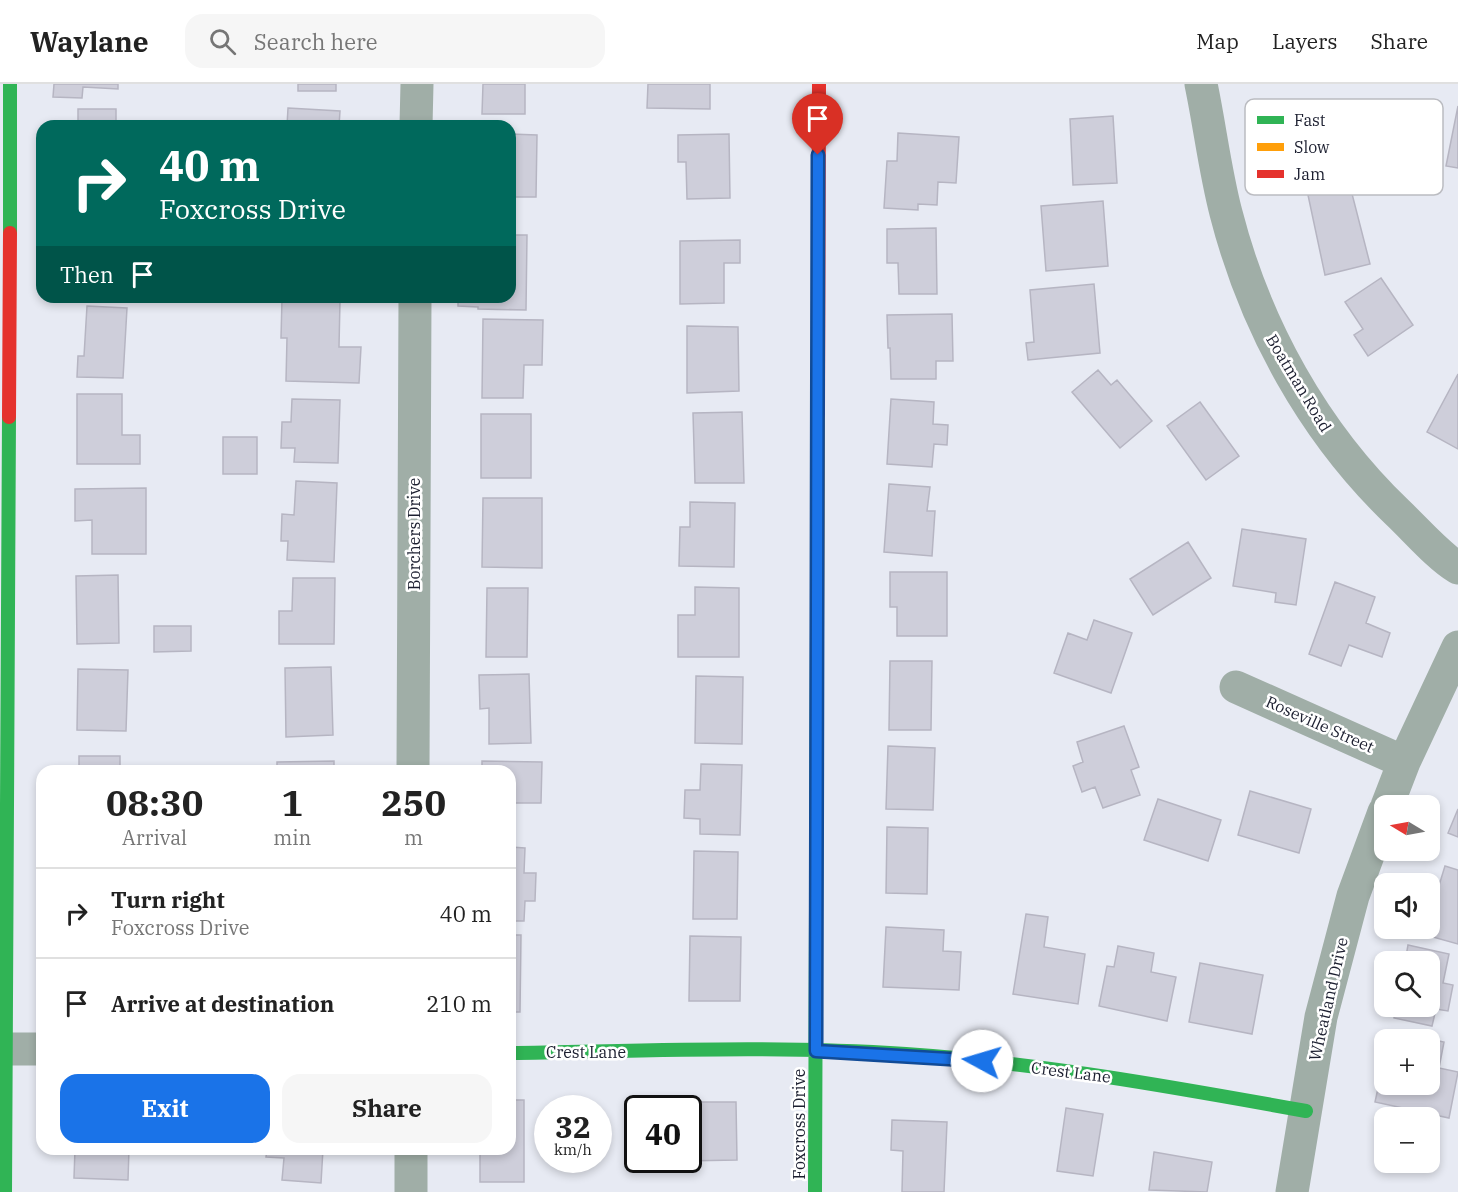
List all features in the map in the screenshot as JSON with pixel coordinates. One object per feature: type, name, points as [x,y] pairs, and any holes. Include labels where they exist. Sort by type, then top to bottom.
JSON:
[{"type":"street","points":[[5,1192],[3,1049],[9,576],[10,84]]},
{"type":"street","points":[[416,120],[417,84]]},
{"type":"street","name":"Foxcross Drive","points":[[815,1192],[819,84]]},
{"type":"street","name":"Boatman Road","points":[[1201,84],[1226,213],[1246,280],[1273,344],[1324,427],[1377,493],[1458,568]]},
{"type":"street","name":"Borchers Drive","points":[[413,765],[415,303]]},
{"type":"street","points":[[1391,795],[1404,762],[1458,647]]},
{"type":"street","name":"Roseville Street","points":[[1236,687],[1404,762]]},
{"type":"street","name":"Wheatland Drive","points":[[1292,1192],[1324,1005],[1353,896],[1374,839]]},
{"type":"street","points":[[3,1049],[36,1049]]},
{"type":"street","name":"Crest Lane","points":[[516,1053],[816,1051],[959,1058],[1111,1076],[1306,1112]]},
{"type":"street","points":[[411,1155],[411,1192]]},
{"type":"building","points":[[54,84],[118,84],[118,89],[83,87],[82,98],[53,97]]},
{"type":"building","points":[[298,84],[336,84],[336,91],[298,91]]},
{"type":"building","points":[[483,84],[525,84],[525,114],[482,114]]},
{"type":"building","points":[[648,84],[710,84],[710,109],[647,108]]},
{"type":"building","points":[[1458,106],[1458,168],[1446,166]]},
{"type":"building","points":[[288,108],[340,111],[339,120],[287,120]]},
{"type":"building","points":[[78,109],[116,109],[116,120],[78,120]]},
{"type":"building","points":[[1113,116],[1117,183],[1073,185],[1070,119]]},
{"type":"building","points":[[898,133],[959,137],[956,183],[938,182],[937,205],[918,204],[918,210],[884,208],[887,161],[897,161]]},
{"type":"building","points":[[516,134],[537,135],[536,197],[516,197]]},
{"type":"building","points":[[729,134],[730,198],[687,199],[686,162],[678,162],[678,135]]},
{"type":"building","points":[[1308,195],[1352,195],[1370,264],[1325,275]]},
{"type":"building","points":[[1103,201],[1108,266],[1046,271],[1041,206]]},
{"type":"building","points":[[936,228],[937,294],[899,294],[898,263],[887,263],[887,229]]},
{"type":"building","points":[[516,235],[527,235],[526,310],[478,309],[478,307],[458,306],[458,303],[516,303]]},
{"type":"building","points":[[740,240],[740,263],[724,263],[724,303],[680,304],[680,241]]},
{"type":"building","points":[[1381,278],[1413,325],[1368,356],[1354,335],[1363,329],[1345,302]]},
{"type":"building","points":[[1094,284],[1100,353],[1028,360],[1026,343],[1034,342],[1030,290]]},
{"type":"building","points":[[282,303],[340,303],[339,347],[361,347],[359,383],[286,381],[287,338],[281,338]]},
{"type":"building","points":[[87,306],[127,308],[123,378],[77,377],[78,356],[84,356]]},
{"type":"building","points":[[952,314],[953,361],[936,361],[936,379],[891,379],[887,315]]},
{"type":"building","points":[[483,319],[543,320],[542,365],[524,365],[523,398],[482,398]]},
{"type":"building","points":[[687,326],[738,327],[739,391],[687,393]]},
{"type":"building","points":[[1098,370],[1111,385],[1117,380],[1152,421],[1120,448],[1072,392]]},
{"type":"building","points":[[1458,374],[1458,449],[1427,432]]},
{"type":"building","points":[[77,394],[122,394],[122,435],[140,435],[140,464],[77,464]]},
{"type":"building","points":[[292,399],[340,400],[338,463],[294,462],[295,448],[281,448],[282,422],[291,422]]},
{"type":"building","points":[[891,399],[934,402],[933,424],[948,425],[947,445],[934,444],[932,467],[887,464]]},
{"type":"building","points":[[1200,402],[1239,456],[1206,480],[1167,426]]},
{"type":"building","points":[[742,412],[744,483],[695,483],[693,413]]},
{"type":"building","points":[[481,414],[531,414],[531,478],[481,478]]},
{"type":"building","points":[[223,437],[257,437],[257,474],[223,474]]},
{"type":"building","points":[[296,481],[337,483],[334,562],[287,560],[288,541],[281,541],[282,514],[294,515]]},
{"type":"building","points":[[889,484],[930,487],[927,511],[935,511],[932,556],[884,552]]},
{"type":"building","points":[[146,488],[146,554],[92,554],[92,520],[75,521],[75,489]]},
{"type":"building","points":[[483,498],[542,498],[542,568],[482,567]]},
{"type":"building","points":[[690,502],[735,503],[734,567],[679,566],[680,527],[690,527]]},
{"type":"building","points":[[1242,529],[1306,539],[1296,605],[1275,602],[1276,593],[1233,586]]},
{"type":"building","points":[[1188,542],[1211,578],[1153,615],[1130,579]]},
{"type":"building","points":[[890,572],[947,572],[947,636],[897,636],[897,607],[890,607]]},
{"type":"building","points":[[118,575],[119,643],[77,644],[76,576]]},
{"type":"building","points":[[293,578],[335,578],[334,644],[279,644],[279,611],[292,611]]},
{"type":"building","points":[[1335,582],[1375,597],[1366,623],[1390,633],[1382,657],[1349,645],[1341,666],[1309,654]]},
{"type":"building","points":[[695,587],[739,588],[739,657],[678,657],[678,615],[695,615]]},
{"type":"building","points":[[487,588],[528,588],[527,657],[486,657]]},
{"type":"building","points":[[1094,620],[1132,633],[1111,693],[1054,673],[1068,633],[1087,640]]},
{"type":"building","points":[[154,626],[191,626],[191,651],[154,652]]},
{"type":"building","points":[[890,661],[932,661],[931,730],[889,730]]},
{"type":"building","points":[[331,667],[333,735],[286,737],[285,668]]},
{"type":"building","points":[[78,669],[128,670],[126,731],[77,730]]},
{"type":"building","points":[[529,674],[531,743],[489,744],[489,708],[480,709],[479,675]]},
{"type":"building","points":[[696,676],[743,677],[742,744],[695,743]]},
{"type":"building","points":[[1124,726],[1139,767],[1131,770],[1140,795],[1103,808],[1095,787],[1082,792],[1073,766],[1083,762],[1077,742]]},
{"type":"building","points":[[888,746],[935,748],[933,810],[886,809]]},
{"type":"building","points":[[79,756],[120,756],[120,765],[79,765]]},
{"type":"building","points":[[334,761],[334,765],[277,765],[277,762]]},
{"type":"building","points":[[482,761],[542,762],[541,803],[516,803],[516,765],[482,765]]},
{"type":"building","points":[[701,764],[742,765],[740,835],[700,834],[700,819],[684,818],[685,790],[700,790]]},
{"type":"building","points":[[1250,791],[1311,809],[1299,853],[1238,835]]},
{"type":"building","points":[[1158,799],[1221,820],[1208,861],[1144,840]]},
{"type":"building","points":[[1458,809],[1458,837],[1448,833]]},
{"type":"building","points":[[887,827],[928,828],[927,894],[886,893]]},
{"type":"building","points":[[516,847],[525,848],[524,873],[536,873],[535,901],[525,901],[524,921],[516,921]]},
{"type":"building","points":[[694,851],[738,852],[737,919],[693,919]]},
{"type":"building","points":[[1445,866],[1458,870],[1458,944],[1440,939],[1440,882]]},
{"type":"building","points":[[1026,914],[1048,917],[1044,947],[1085,954],[1078,1004],[1013,994]]},
{"type":"building","points":[[886,927],[944,930],[943,951],[961,952],[959,990],[883,987]]},
{"type":"building","points":[[516,935],[521,935],[520,1012],[516,1012]]},
{"type":"building","points":[[690,936],[741,937],[740,1001],[689,1001]]},
{"type":"building","points":[[1408,945],[1435,951],[1407,951]]},
{"type":"building","points":[[1118,946],[1154,953],[1151,972],[1176,977],[1167,1021],[1099,1006],[1107,966],[1114,967]]},
{"type":"building","points":[[1440,952],[1449,954],[1443,983],[1453,985],[1448,1011],[1440,1010]]},
{"type":"building","points":[[1200,963],[1263,975],[1252,1034],[1189,1022]]},
{"type":"building","points":[[1394,1017],[1434,1017],[1432,1026]]},
{"type":"building","points":[[1440,1041],[1444,1042],[1440,1063]]},
{"type":"building","points":[[1440,1068],[1458,1072],[1449,1118],[1440,1116],[1440,1107],[1398,1107],[1375,1102],[1377,1095],[1440,1095]]},
{"type":"building","points":[[516,1100],[524,1100],[524,1182],[480,1182],[480,1155],[516,1155]]},
{"type":"building","points":[[702,1102],[736,1102],[737,1160],[702,1161]]},
{"type":"building","points":[[1066,1108],[1103,1114],[1093,1176],[1057,1171]]},
{"type":"building","points":[[892,1120],[947,1122],[944,1192],[902,1192],[903,1151],[891,1150]]},
{"type":"building","points":[[1154,1152],[1212,1162],[1207,1192],[1149,1190]]},
{"type":"building","points":[[75,1155],[129,1155],[128,1180],[74,1178]]},
{"type":"building","points":[[266,1155],[323,1155],[321,1183],[282,1180],[284,1158],[266,1157]]},
{"type":"traffic: fast","points":[[10,84],[10,233]]},
{"type":"traffic: fast","points":[[5,1192],[9,417]]},
{"type":"traffic: fast","points":[[815,1192],[817,633]]},
{"type":"traffic: fast","points":[[516,1053],[758,1049],[906,1054],[1056,1070],[1306,1111]]},
{"type":"traffic: slow","points":[[817,633],[818,414]]},
{"type":"traffic: jam","points":[[818,414],[819,84]]},
{"type":"traffic: jam","points":[[9,417],[10,233]]},
{"type":"route","points":[[818,155],[816,1051],[982,1061]]}]
